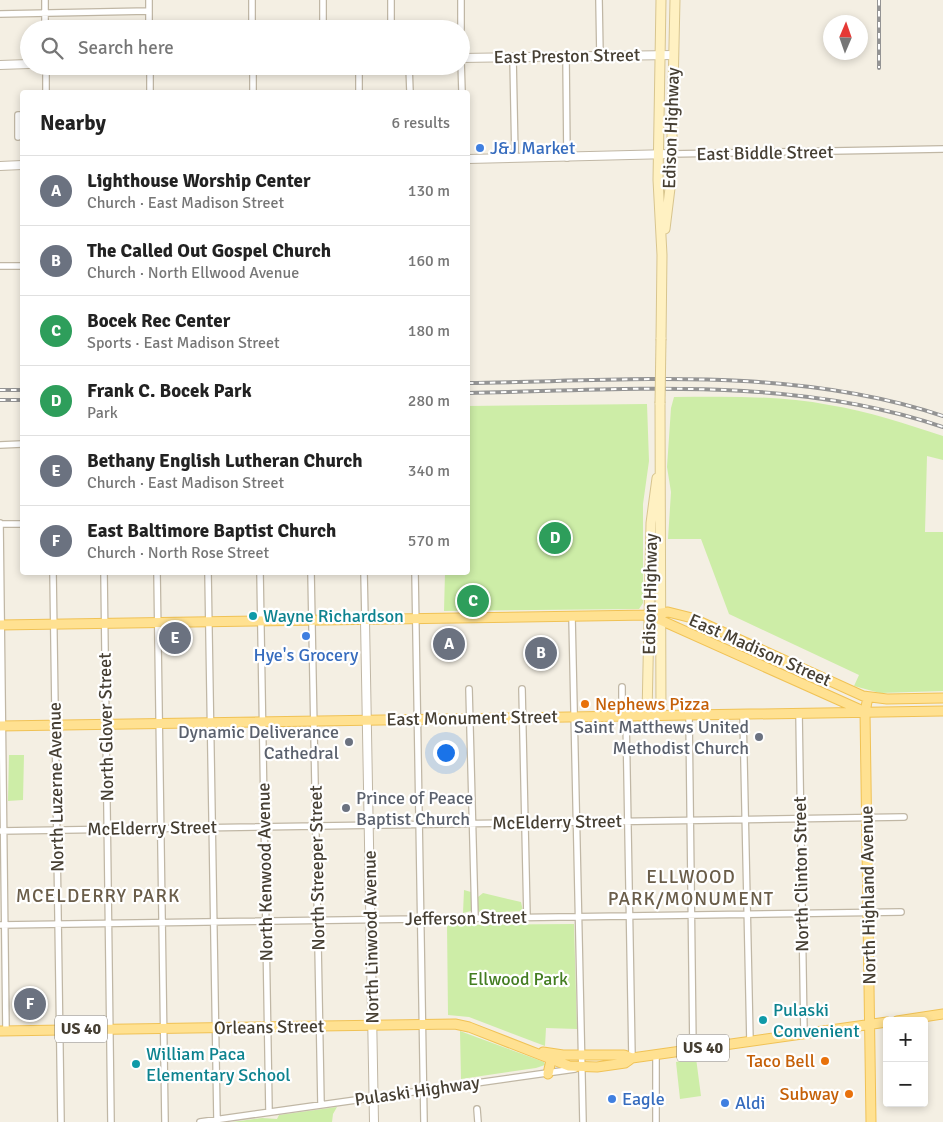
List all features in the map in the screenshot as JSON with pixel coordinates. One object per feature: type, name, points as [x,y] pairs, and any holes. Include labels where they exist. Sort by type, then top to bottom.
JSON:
[{"type":"main road","name":"Edison Highway","points":[[661,0],[658,156],[662,255],[659,462],[662,496],[661,715]]},
{"type":"main road","name":"Edison Highway","points":[[662,255],[671,180],[675,0]]},
{"type":"main road","name":"Edison Highway","points":[[647,715],[651,523],[655,486],[659,473]]},
{"type":"main road","name":"East Madison Street","points":[[1,626],[649,615],[692,618],[868,697]]},
{"type":"main road","name":"East Madison Street","points":[[661,616],[865,712]]},
{"type":"main road","points":[[868,697],[943,698]]},
{"type":"main road","name":"North Highland Avenue","points":[[868,697],[865,712],[871,1122]]},
{"type":"main road","name":"East Monument Street","points":[[1,726],[943,711]]},
{"type":"main road","points":[[923,1017],[943,1014]]},
{"type":"main road","name":"Pulaski Highway","points":[[582,1056],[624,1055],[632,1058],[883,1023]]},
{"type":"main road","name":"Orleans Street","points":[[3,1031],[423,1024],[462,1025],[533,1050],[563,1056],[582,1056]]},
{"type":"main road","name":"Orleans Street","points":[[533,1050],[551,1060],[582,1067]]},
{"type":"main road","points":[[582,1067],[589,1061],[604,1060],[609,1056]]},
{"type":"main road","name":"Pulaski Highway","points":[[582,1067],[625,1063],[632,1058]]},
{"type":"main road","points":[[548,1074],[551,1060]]},
{"type":"street","points":[[45,0],[45,20]]},
{"type":"street","points":[[149,0],[149,20]]},
{"type":"street","points":[[252,0],[252,20]]},
{"type":"street","points":[[322,0],[323,20]]},
{"type":"street","points":[[391,0],[391,20]]},
{"type":"street","points":[[461,0],[461,20]]},
{"type":"street","points":[[599,0],[600,56]]},
{"type":"street","points":[[0,14],[149,11]]},
{"type":"street","name":"East Preston Street","points":[[470,59],[674,55]]},
{"type":"street","points":[[566,56],[567,158]]},
{"type":"street","points":[[513,57],[514,158]]},
{"type":"street","points":[[0,65],[20,64]]},
{"type":"street","points":[[46,75],[46,90]]},
{"type":"street","points":[[150,75],[150,90]]},
{"type":"street","points":[[253,75],[253,90]]},
{"type":"street","points":[[359,75],[359,90]]},
{"type":"street","points":[[409,75],[410,90]]},
{"type":"street","points":[[461,75],[462,90]]},
{"type":"street","points":[[18,137],[18,115],[20,115]]},
{"type":"street","name":"East Biddle Street","points":[[470,159],[943,149]]},
{"type":"street","points":[[0,166],[20,165]]},
{"type":"street","points":[[0,266],[20,266]]},
{"type":"street","points":[[0,445],[20,444]]},
{"type":"street","points":[[3,1031],[0,524],[20,524]]},
{"type":"street","name":"North Luzerne Avenue","points":[[53,575],[61,1122]]},
{"type":"street","name":"North Glover Street","points":[[104,575],[112,1122]]},
{"type":"street","points":[[157,575],[162,1028],[165,1122]]},
{"type":"street","points":[[208,575],[216,1120]]},
{"type":"street","name":"North Kenwood Avenue","points":[[260,575],[269,1111]]},
{"type":"street","name":"North Streeper Street","points":[[311,575],[321,1104]]},
{"type":"street","name":"North Linwood Avenue","points":[[364,575],[374,1122]]},
{"type":"street","points":[[415,575],[421,824],[424,1122]]},
{"type":"street","points":[[572,617],[583,1122]]},
{"type":"street","points":[[622,687],[628,821],[632,1058]]},
{"type":"street","points":[[522,689],[527,918]]},
{"type":"street","points":[[470,690],[475,918]]},
{"type":"street","name":"North Clinton Street","points":[[799,713],[804,1034]]},
{"type":"street","points":[[743,714],[750,1042]]},
{"type":"street","points":[[689,715],[693,1050]]},
{"type":"street","name":"McElderry Street","points":[[2,831],[904,817]]},
{"type":"street","name":"Jefferson Street","points":[[3,925],[901,912]]},
{"type":"street","points":[[656,1055],[656,1122]]},
{"type":"street","name":"Pulaski Highway","points":[[200,1122],[548,1074],[582,1067]]},
{"type":"street","points":[[477,1109],[478,1122]]},
{"type":"green space","points":[[674,397],[752,397],[810,402],[872,414],[943,436],[943,460],[927,456],[925,532],[943,532],[943,691],[880,693],[854,686],[859,675],[729,614],[701,539],[668,539],[671,492],[667,467],[671,408]]},
{"type":"green space","points":[[647,404],[649,461],[643,504],[643,603],[639,609],[444,611],[445,575],[470,575],[470,406]]},
{"type":"green space","points":[[9,755],[24,755],[23,800],[8,801]]},
{"type":"green space","points":[[464,890],[471,892],[471,911],[463,913]]},
{"type":"green space","points":[[483,893],[521,902],[523,911],[480,913],[478,910],[478,897]]},
{"type":"green space","name":"Ellwood Park","points":[[574,924],[577,1029],[546,1028],[545,1046],[469,1017],[448,1015],[447,925]]},
{"type":"green space","name":"Ellwood Park","points":[[460,1031],[544,1062],[545,1065],[461,1079]]},
{"type":"green space","points":[[696,1058],[701,1096],[680,1099],[676,1062]]},
{"type":"green space","points":[[337,1107],[333,1114],[332,1122],[232,1122],[262,1118],[277,1119],[279,1115]]},
{"type":"railway","points":[[879,0],[879,68]]},
{"type":"railway","points":[[470,383],[647,379],[767,383],[826,389],[885,400],[943,416]]},
{"type":"railway","points":[[470,393],[708,389],[767,393],[827,399],[885,410],[943,427]]},
{"type":"railway","points":[[0,390],[20,390]]},
{"type":"railway","points":[[0,400],[20,400]]},
{"type":"place","name":"J&J Market","points":[[480,148]]},
{"type":"place","name":"Frank C. Bocek Park","points":[[555,538]]},
{"type":"place","name":"Bocek Rec Center","points":[[473,601]]},
{"type":"place","name":"Wayne Richardson","points":[[253,616]]},
{"type":"place","name":"Hye's Grocery","points":[[306,636]]},
{"type":"place","name":"Bethany English Lutheran Church","points":[[175,638]]},
{"type":"place","name":"Lighthouse Worship Center","points":[[449,644]]},
{"type":"place","name":"The Called Out Gospel Church","points":[[541,653]]},
{"type":"place","name":"Nephews Pizza","points":[[585,704]]},
{"type":"place","name":"Saint Matthews United Methodist Church","points":[[759,737]]},
{"type":"place","name":"Dynamic Deliverance Cathedral","points":[[349,742]]},
{"type":"place","name":"Prince of Peace Baptist Church","points":[[346,808]]},
{"type":"place","name":"East Baltimore Baptist Church","points":[[30,1004]]},
{"type":"place","name":"Pulaski Convenient","points":[[763,1020]]},
{"type":"place","name":"Taco Bell","points":[[825,1061]]},
{"type":"place","name":"William Paca Elementary School","points":[[136,1064]]},
{"type":"place","name":"Subway","points":[[849,1094]]},
{"type":"place","name":"Eagle","points":[[612,1099]]},
{"type":"place","name":"Aldi","points":[[725,1103]]},
{"type":"district","name":"ELLWOOD PARK/MONUMENT","points":[[691,888]]},
{"type":"district","name":"MCELDERRY PARK","points":[[98,896]]}]
